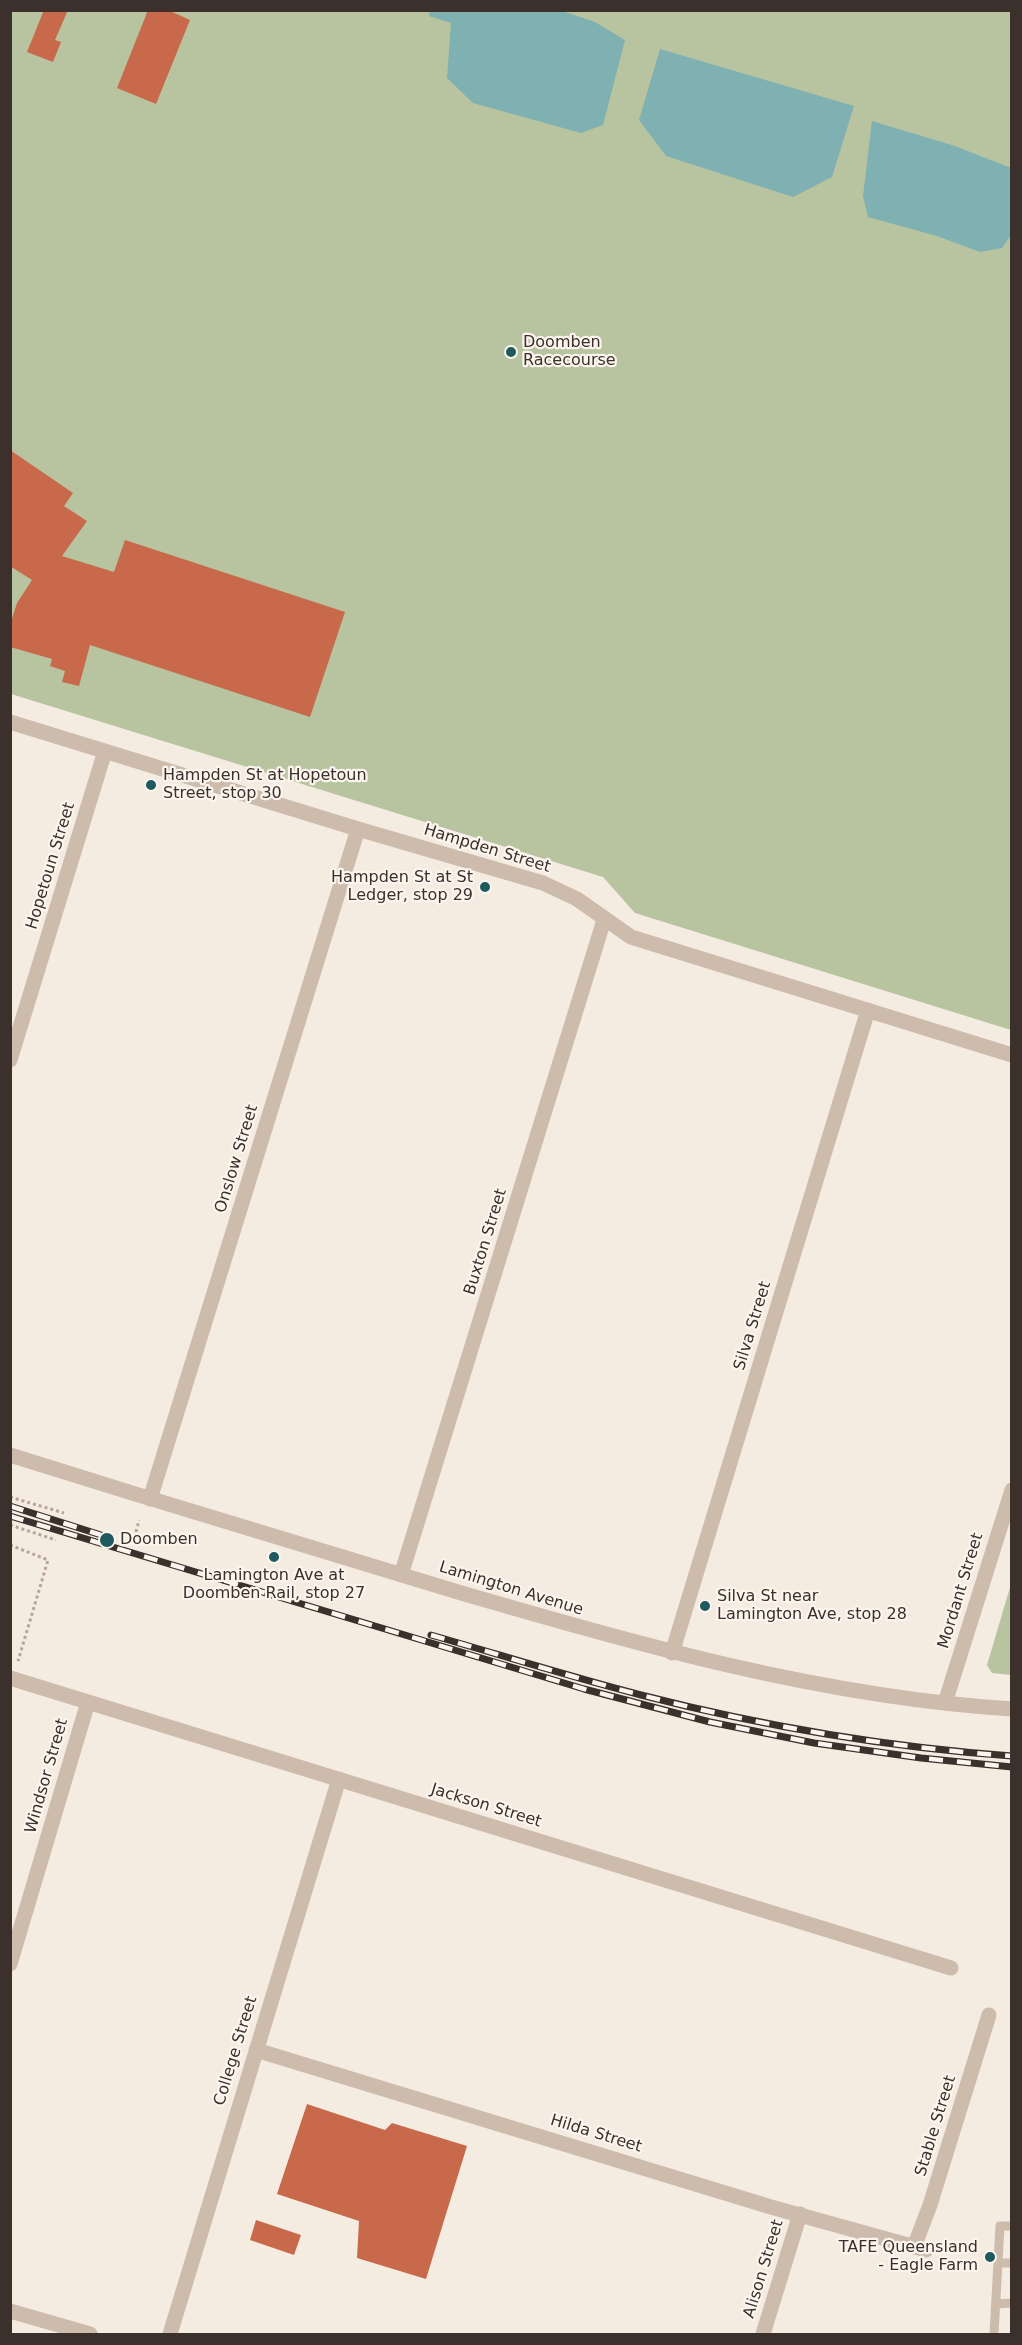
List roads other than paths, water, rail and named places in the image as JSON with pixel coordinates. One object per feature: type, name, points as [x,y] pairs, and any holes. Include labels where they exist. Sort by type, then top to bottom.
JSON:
[{"type":"street","name":"Hampden Street","points":[[10,722],[358,829],[543,883],[577,899],[604,920],[631,936],[1011,1055]]},
{"type":"street","name":"Hopetoun Street","points":[[10,1060],[105,751]]},
{"type":"street","name":"Onslow Street","points":[[150,1499],[358,829]]},
{"type":"street","name":"Buxton Street","points":[[401,1575],[604,920]]},
{"type":"street","name":"Silva Street","points":[[672,1653],[868,1010]]},
{"type":"street","name":"Lamington Avenue","points":[[10,1455],[401,1575],[672,1653],[842,1688],[945,1703],[1011,1709]]},
{"type":"street","name":"Mordant Street","points":[[945,1703],[1011,1490]]},
{"type":"street","name":"Jackson Street","points":[[10,1678],[951,1968]]},
{"type":"street","name":"Windsor Street","points":[[10,1964],[88,1702]]},
{"type":"street","name":"College Street","points":[[170,2334],[339,1779]]},
{"type":"street","name":"Stable Street","points":[[920,2248],[926,2218],[989,2016]]},
{"type":"street","name":"Hilda Street","points":[[256,2050],[920,2248]]},
{"type":"street","name":"Alison Street","points":[[763,2334],[800,2214]]},
{"type":"street","points":[[10,2311],[90,2334]]},
{"type":"lane","points":[[994,2334],[1000,2226],[1011,2226]]},
{"type":"lane","points":[[998,2263],[1011,2263]]},
{"type":"lane","points":[[996,2304],[1011,2304]]},
{"type":"water","points":[[430,11],[562,11],[595,22],[625,40],[603,125],[581,133],[473,103],[447,78],[451,23],[429,16]]},
{"type":"water","points":[[660,49],[854,106],[832,177],[793,197],[666,156],[639,120]]},
{"type":"water","points":[[872,121],[955,146],[1011,168],[1011,235],[1002,248],[980,252],[937,236],[868,217],[863,196]]},
{"type":"railway","points":[[10,1506],[101,1535]]},
{"type":"railway","points":[[10,1516],[584,1689],[710,1722],[814,1743],[921,1758],[1012,1767]]},
{"type":"railway","points":[[431,1635],[615,1688],[778,1726],[871,1741],[1012,1756]]},
{"type":"place","name":"Doomben Racecourse","points":[[511,352]]},
{"type":"place","name":"Hampden St at Hopetoun Street, stop 30","points":[[151,785]]},
{"type":"place","name":"Hampden St at St Ledger, stop 29","points":[[485,887]]},
{"type":"place","name":"Doomben","points":[[107,1540]]},
{"type":"place","name":"Lamington Ave at Doomben Rail, stop 27","points":[[274,1557]]},
{"type":"place","name":"Silva St near Lamington Ave, stop 28","points":[[705,1606]]},
{"type":"place","name":"TAFE Queensland - Eagle Farm","points":[[990,2257]]}]
